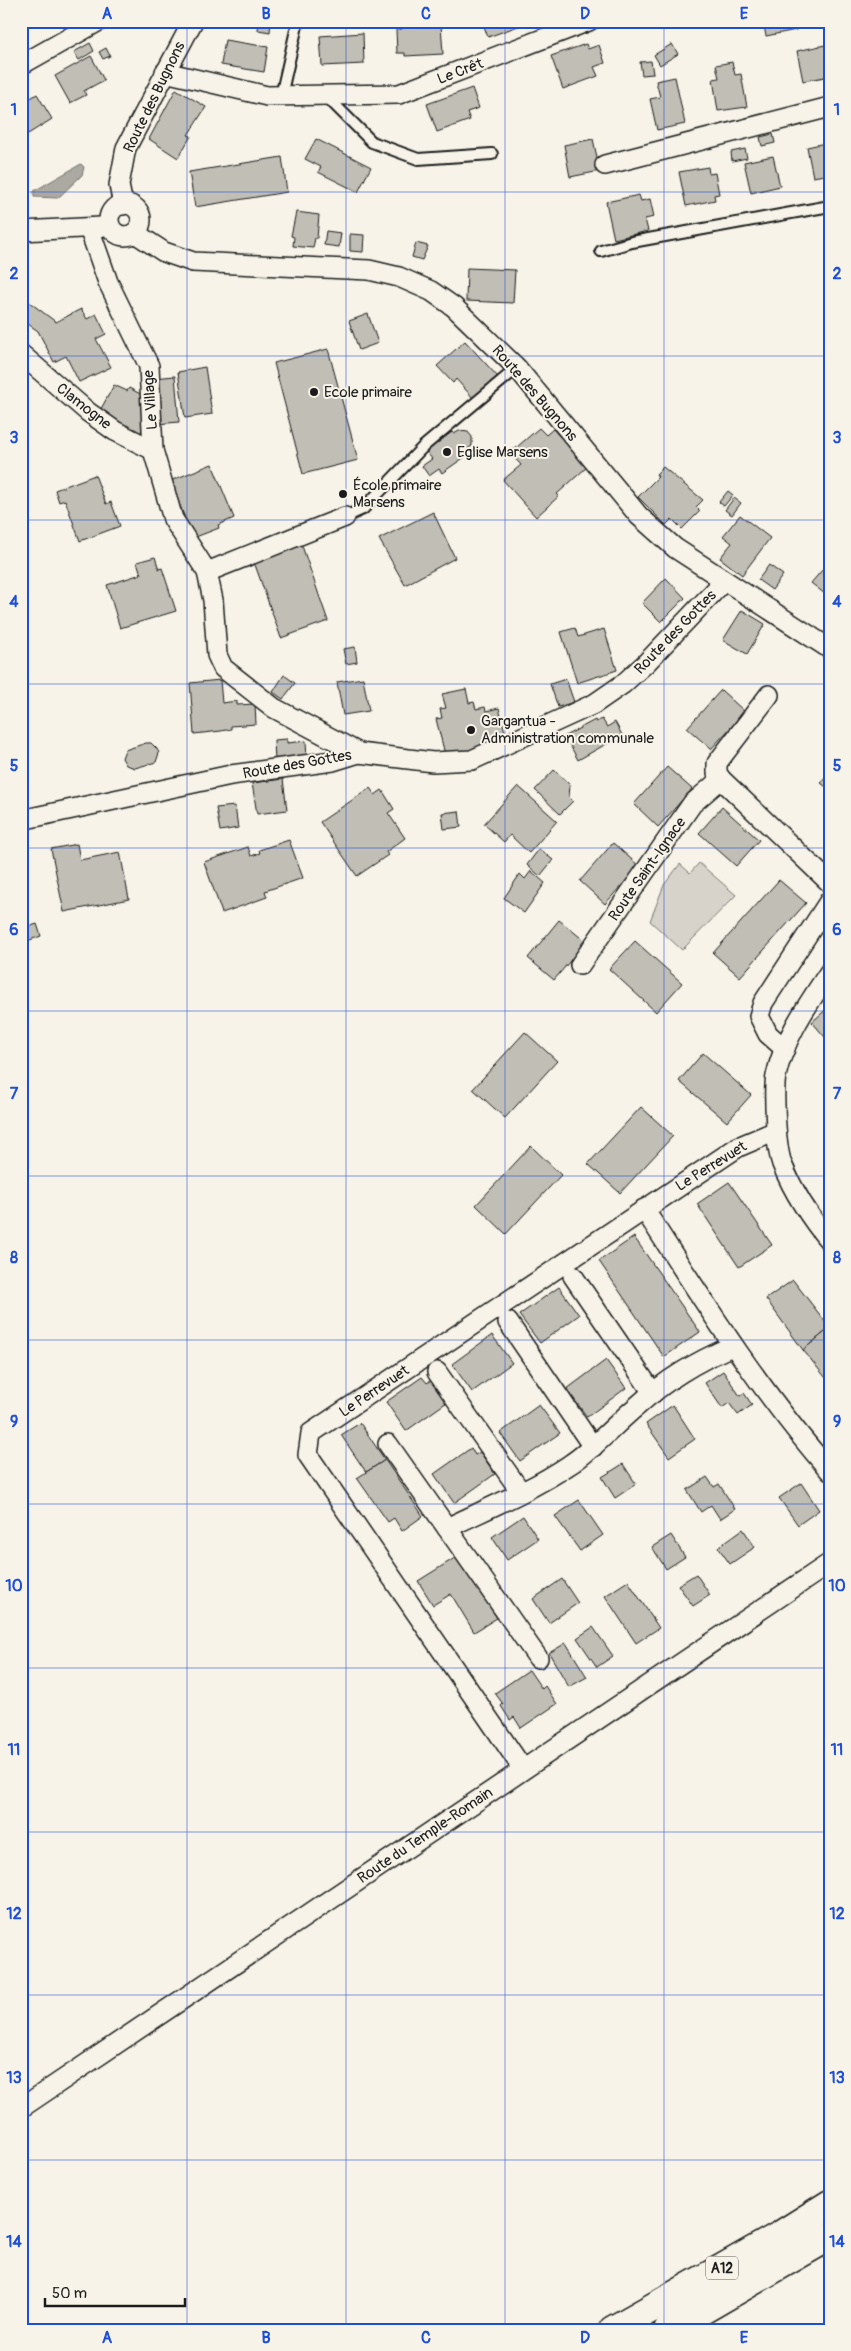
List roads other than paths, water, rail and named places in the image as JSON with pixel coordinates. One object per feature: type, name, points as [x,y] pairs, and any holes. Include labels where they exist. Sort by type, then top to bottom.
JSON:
[{"type":"highway","name":"A12","points":[[613,2330],[779,2236],[830,2204]]},
{"type":"highway","name":"A12","points":[[668,2330],[830,2236]]},
{"type":"street","points":[[21,65],[99,21]]},
{"type":"street","name":"Route des Bugnons","points":[[123,205],[119,185],[126,148],[192,21]]},
{"type":"street","name":"Le Crêt","points":[[165,72],[267,96],[400,94],[589,21]]},
{"type":"street","points":[[605,165],[830,107]]},
{"type":"street","points":[[123,205],[130,206],[140,214],[141,221],[135,233],[128,236],[120,236],[109,225],[111,212],[123,205]]},
{"type":"street","points":[[21,232],[109,225]]},
{"type":"street","name":"Le Village","points":[[89,228],[108,282],[150,366],[153,450],[172,519],[207,572],[213,600],[217,655],[223,668],[274,708],[359,753]]},
{"type":"street","name":"Route des Bugnons","points":[[135,233],[164,252],[193,262],[368,270],[399,277],[431,291],[454,307],[517,368],[639,516],[675,548],[830,649]]},
{"type":"street","name":"Clamogne","points":[[21,354],[88,412],[115,431],[153,450]]},
{"type":"street","points":[[207,572],[345,517]]},
{"type":"street","name":"Route des Gottes","points":[[21,820],[231,775],[333,761],[359,753],[433,762],[472,760],[594,704],[623,684],[646,663],[724,581]]},
{"type":"street","points":[[769,695],[717,763],[717,773],[721,779],[830,883]]},
{"type":"street","name":"Route Saint-Ignace","points":[[580,965],[692,804],[721,779]]},
{"type":"street","points":[[785,1049],[768,1034],[759,1016],[761,1009],[763,1003],[830,900]]},
{"type":"street","points":[[830,972],[800,1016],[785,1049],[776,1076],[776,1131],[782,1163],[796,1192],[830,1242]]},
{"type":"street","name":"Le Perrevuet","points":[[523,1769],[308,1455],[311,1433],[738,1147],[776,1131]]},
{"type":"street","points":[[644,1209],[732,1346],[803,1440],[830,1471]]},
{"type":"street","points":[[572,1276],[653,1392]]},
{"type":"street","points":[[508,1322],[593,1448]]},
{"type":"street","points":[[447,1528],[569,1466],[593,1448],[653,1392],[697,1362],[732,1346]]},
{"type":"street","points":[[437,1372],[521,1492]]},
{"type":"street","points":[[388,1444],[538,1658]]},
{"type":"street","name":"Route du Temple-Romain","points":[[21,2108],[830,1563]]},
{"type":"lane","points":[[281,96],[298,21]]},
{"type":"lane","points":[[326,95],[372,142],[418,159],[492,154]]},
{"type":"lane","points":[[601,251],[632,242],[830,206]]},
{"type":"lane","points":[[345,517],[363,509],[424,446],[517,368]]},
{"type":"place","name":"Ecole primaire","points":[[314,392]]},
{"type":"place","name":"Eglise Marsens","points":[[447,452]]},
{"type":"place","name":"École primaire Marsens","points":[[343,494]]},
{"type":"place","name":"Gargantua - Administration communale","points":[[471,730]]}]
